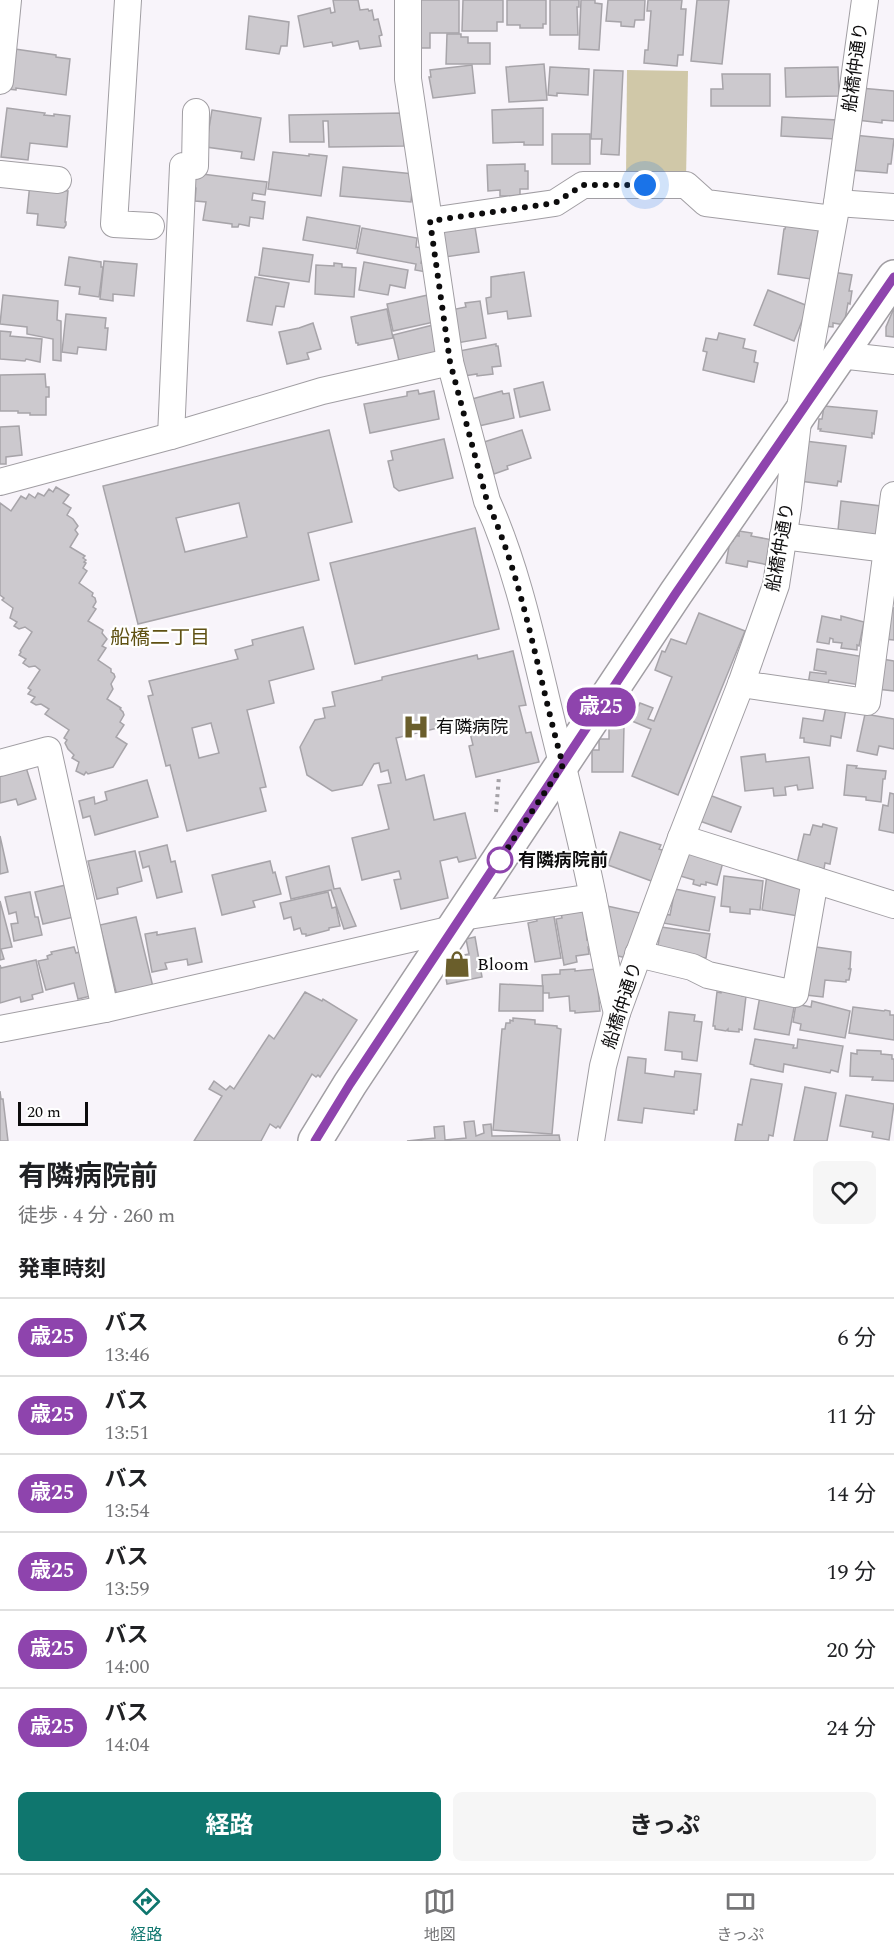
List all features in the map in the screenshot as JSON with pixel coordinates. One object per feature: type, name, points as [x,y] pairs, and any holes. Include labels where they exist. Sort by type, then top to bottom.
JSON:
[{"type":"main road","points":[[315,1141],[350,1084],[676,593],[894,277]]},
{"type":"street","points":[[0,81],[8,0]]},
{"type":"street","points":[[128,0],[114,224],[151,225]]},
{"type":"street","points":[[408,0],[408,79],[450,362],[487,501],[496,521],[524,608],[563,765],[617,1013]]},
{"type":"street","name":"船橋仲通り","points":[[591,1141],[603,1066],[617,1013],[776,585],[799,413],[835,211],[865,0]]},
{"type":"street","points":[[171,436],[183,166],[195,166],[196,112]]},
{"type":"street","points":[[0,174],[58,180]]},
{"type":"street","points":[[430,221],[555,203],[583,185],[686,185],[706,203],[835,211],[894,207]]},
{"type":"street","points":[[839,355],[894,361]]},
{"type":"street","points":[[0,482],[171,436],[322,391],[450,362]]},
{"type":"street","points":[[741,684],[867,702],[894,495]]},
{"type":"street","points":[[783,536],[887,549]]},
{"type":"street","points":[[0,763],[48,750],[105,1009]]},
{"type":"street","points":[[681,838],[894,905]]},
{"type":"street","points":[[638,954],[692,967],[708,975],[795,994],[815,880]]},
{"type":"street","points":[[0,1029],[105,1009],[458,923],[593,897]]},
{"type":"shaded area","points":[[627,70],[688,71],[686,180],[626,178]]},
{"type":"building","points":[[333,0],[358,0],[360,10],[372,10],[374,20],[378,19],[382,35],[379,36],[381,46],[360,49],[358,41],[333,46],[332,42],[304,47],[298,16],[330,8],[331,13],[335,12]]},
{"type":"building","points":[[416,0],[459,0],[459,33],[430,33],[430,48],[416,48]]},
{"type":"building","points":[[463,0],[503,0],[503,22],[497,22],[497,31],[462,31]]},
{"type":"building","points":[[507,0],[546,0],[546,24],[543,24],[543,28],[520,28],[520,25],[507,25]]},
{"type":"building","points":[[550,0],[579,0],[578,35],[550,35]]},
{"type":"building","points":[[581,0],[595,0],[595,3],[602,4],[599,50],[579,49]]},
{"type":"building","points":[[608,0],[645,0],[644,20],[635,20],[634,27],[621,26],[621,22],[606,21]]},
{"type":"building","points":[[648,0],[682,0],[681,9],[686,9],[683,55],[678,55],[677,66],[644,63],[645,50],[648,50],[651,11],[647,11]]},
{"type":"building","points":[[697,0],[729,0],[722,64],[691,61]]},
{"type":"building","points":[[249,16],[289,22],[287,46],[281,46],[279,54],[246,49]]},
{"type":"building","points":[[447,34],[461,34],[461,37],[468,37],[468,43],[490,43],[490,64],[446,64]]},
{"type":"building","points":[[15,49],[70,59],[66,95],[16,88],[16,90],[8,89]]},
{"type":"building","points":[[544,64],[547,100],[509,102],[506,67]]},
{"type":"building","points":[[472,65],[475,93],[433,98],[430,70]]},
{"type":"building","points":[[550,67],[589,69],[588,95],[557,93],[557,96],[548,95]]},
{"type":"building","points":[[838,67],[839,96],[786,97],[785,68]]},
{"type":"building","points":[[594,70],[623,71],[619,155],[601,154],[602,139],[591,139]]},
{"type":"building","points":[[722,74],[770,74],[770,106],[711,106],[711,89],[723,89]]},
{"type":"building","points":[[860,88],[894,91],[894,121],[882,120],[882,123],[857,120]]},
{"type":"building","points":[[7,108],[45,113],[44,115],[70,116],[67,147],[30,143],[28,160],[1,157]]},
{"type":"building","points":[[543,108],[543,145],[524,145],[524,142],[493,143],[492,110]]},
{"type":"building","points":[[212,110],[261,118],[254,160],[241,158],[242,152],[206,147]]},
{"type":"building","points":[[403,113],[404,146],[329,147],[328,121],[323,121],[324,142],[290,142],[289,115]]},
{"type":"building","points":[[782,117],[837,120],[836,139],[781,136]]},
{"type":"building","points":[[552,134],[590,134],[590,164],[552,164]]},
{"type":"building","points":[[853,135],[894,139],[891,164],[888,164],[887,173],[850,170]]},
{"type":"building","points":[[273,152],[327,156],[321,196],[268,189]]},
{"type":"building","points":[[525,164],[525,171],[528,171],[528,189],[520,189],[520,196],[500,196],[500,190],[488,191],[487,165]]},
{"type":"building","points":[[343,167],[414,174],[411,202],[340,196]]},
{"type":"building","points":[[194,173],[267,182],[265,195],[253,193],[252,200],[265,202],[263,219],[250,217],[249,226],[239,224],[238,227],[203,220],[206,202],[195,201],[196,188],[192,187]]},
{"type":"building","points":[[30,183],[42,188],[68,191],[64,228],[37,225],[38,214],[27,213]]},
{"type":"building","points":[[307,217],[360,226],[356,249],[303,240]]},
{"type":"building","points":[[787,221],[819,226],[811,279],[778,274]]},
{"type":"building","points":[[475,227],[479,252],[445,257],[438,229]]},
{"type":"building","points":[[362,228],[417,238],[416,247],[424,248],[421,263],[428,264],[426,272],[415,270],[416,264],[357,253]]},
{"type":"building","points":[[263,248],[313,255],[309,282],[259,275]]},
{"type":"building","points":[[69,257],[101,262],[101,267],[103,267],[99,297],[79,294],[80,287],[65,285]]},
{"type":"building","points":[[104,261],[137,264],[134,296],[113,294],[113,301],[100,299]]},
{"type":"building","points":[[364,262],[408,270],[405,288],[390,285],[388,295],[359,290]]},
{"type":"building","points":[[334,263],[342,264],[342,267],[356,268],[354,297],[315,294],[316,265],[334,266]]},
{"type":"building","points":[[524,272],[531,316],[508,319],[507,311],[488,314],[486,298],[491,297],[491,277]]},
{"type":"building","points":[[832,272],[852,275],[849,291],[852,291],[850,304],[848,303],[844,325],[833,323],[833,327],[823,326]]},
{"type":"building","points":[[255,277],[289,283],[284,307],[276,306],[272,325],[247,321]]},
{"type":"building","points":[[768,290],[808,306],[794,341],[754,325]]},
{"type":"building","points":[[3,295],[58,301],[57,320],[61,321],[61,361],[53,360],[53,339],[27,334],[27,327],[0,324]]},
{"type":"building","points":[[428,295],[434,322],[393,331],[387,304]]},
{"type":"building","points":[[480,301],[486,338],[457,343],[451,310],[466,307],[465,303]]},
{"type":"building","points":[[894,308],[894,337],[886,336],[886,327]]},
{"type":"building","points":[[387,309],[393,338],[358,345],[351,317]]},
{"type":"building","points":[[66,314],[106,318],[105,328],[108,328],[106,350],[78,347],[77,354],[62,352]]},
{"type":"building","points":[[313,323],[321,349],[307,353],[309,359],[287,364],[279,332]]},
{"type":"building","points":[[433,325],[438,355],[400,365],[393,335]]},
{"type":"building","points":[[0,331],[11,332],[10,336],[42,339],[40,362],[26,359],[25,361],[0,359]]},
{"type":"building","points":[[719,333],[745,339],[743,348],[756,351],[754,362],[758,363],[754,382],[703,370],[707,352],[703,351],[706,338],[717,340]]},
{"type":"building","points":[[496,344],[501,366],[492,367],[493,374],[458,377],[454,352]]},
{"type":"building","points":[[45,374],[46,387],[49,387],[49,397],[46,397],[46,415],[0,411],[0,375]]},
{"type":"building","points":[[543,382],[550,410],[520,417],[514,389]]},
{"type":"building","points":[[418,390],[419,394],[434,391],[439,419],[370,433],[364,404],[407,396],[407,392]]},
{"type":"building","points":[[502,391],[503,394],[509,393],[514,418],[474,427],[468,400]]},
{"type":"building","points":[[824,406],[877,411],[872,438],[820,431],[821,429],[818,429],[819,419],[822,419]]},
{"type":"building","points":[[19,426],[22,455],[6,457],[6,464],[0,464],[0,427]]},
{"type":"building","points":[[329,430],[352,522],[308,533],[319,580],[138,624],[103,486]],"holes":[[[239,503],[247,537],[185,552],[176,518]]]},
{"type":"building","points":[[522,430],[531,458],[507,466],[508,469],[494,474],[484,442]]},
{"type":"building","points":[[444,439],[453,478],[399,491],[394,487],[388,461],[393,460],[391,451]]},
{"type":"building","points":[[805,441],[846,446],[841,482],[838,481],[837,486],[800,481]]},
{"type":"building","points":[[56,487],[69,495],[63,503],[71,508],[67,515],[78,526],[75,530],[78,534],[70,547],[85,556],[83,558],[86,563],[83,568],[87,571],[79,583],[93,593],[92,596],[95,598],[96,602],[93,607],[96,609],[88,621],[103,630],[102,633],[107,639],[102,646],[106,648],[98,660],[114,674],[115,677],[111,684],[113,689],[107,699],[121,708],[123,712],[124,715],[120,722],[124,725],[116,737],[127,744],[113,767],[88,774],[86,772],[84,775],[76,771],[79,762],[72,758],[74,755],[65,743],[67,740],[64,738],[69,730],[45,714],[49,709],[31,702],[35,697],[28,694],[31,690],[28,688],[40,670],[23,663],[26,659],[19,655],[32,632],[25,627],[19,629],[14,626],[17,622],[10,618],[13,608],[2,600],[4,598],[0,595],[0,503],[11,511],[21,496],[26,499],[29,494],[35,498],[38,493],[44,496],[49,489],[53,492]]},
{"type":"building","points":[[841,501],[881,506],[877,535],[838,530]]},
{"type":"building","points":[[475,528],[499,629],[355,664],[330,563]]},
{"type":"building","points":[[739,531],[773,540],[769,565],[748,561],[747,567],[726,563],[730,541],[733,541],[734,535],[739,536]]},
{"type":"building","points":[[889,607],[894,608],[894,640],[884,639]]},
{"type":"building","points":[[699,613],[745,631],[678,795],[632,776],[651,729],[632,721],[640,703],[653,708],[648,719],[654,721],[672,677],[655,670],[662,651],[665,652],[671,639],[686,644]]},
{"type":"building","points":[[822,616],[841,620],[841,616],[864,622],[857,650],[841,648],[842,643],[833,642],[830,638],[829,644],[817,642]]},
{"type":"building","points":[[303,627],[314,669],[269,681],[274,703],[247,710],[266,787],[260,788],[266,811],[187,831],[170,765],[166,766],[148,696],[153,695],[149,681],[238,659],[235,650],[253,645],[252,640]],"holes":[[[211,723],[219,753],[199,758],[192,728]]]},
{"type":"building","points":[[817,649],[865,657],[860,685],[829,680],[827,688],[808,685],[810,672],[826,674],[826,672],[814,670]]},
{"type":"building","points":[[513,651],[526,705],[519,706],[526,733],[531,732],[539,762],[476,777],[469,746],[473,745],[467,721],[396,738],[406,780],[424,775],[434,820],[465,813],[476,858],[459,862],[457,857],[440,861],[448,898],[401,909],[394,880],[401,879],[399,871],[362,880],[352,838],[389,829],[378,785],[391,783],[388,770],[381,772],[379,763],[374,764],[362,785],[332,791],[307,775],[300,747],[315,720],[325,718],[323,708],[335,706],[332,692],[382,680],[382,677],[477,655],[478,659]]},
{"type":"building","points":[[882,659],[894,661],[894,691],[877,689]]},
{"type":"building","points":[[826,706],[846,709],[841,738],[831,736],[830,746],[804,742],[804,738],[800,738],[803,718],[823,721]]},
{"type":"building","points":[[865,714],[894,719],[894,749],[879,746],[877,755],[857,751]]},
{"type":"building","points":[[609,725],[624,725],[623,772],[592,772],[592,750],[599,750],[599,739],[609,739]]},
{"type":"building","points":[[765,754],[766,762],[809,757],[813,788],[798,790],[797,785],[785,787],[786,795],[774,796],[773,788],[745,791],[741,757]]},
{"type":"building","points":[[24,761],[36,799],[18,805],[16,799],[0,803],[0,773]]},
{"type":"building","points":[[847,765],[886,771],[881,802],[866,800],[866,797],[844,795]]},
{"type":"building","points":[[147,780],[158,817],[95,835],[90,816],[83,818],[79,801],[94,797],[95,804],[107,800],[105,792]]},
{"type":"building","points":[[704,793],[741,807],[731,832],[694,819]]},
{"type":"building","points":[[890,793],[894,794],[894,833],[879,830],[883,805],[888,806]]},
{"type":"building","points":[[823,824],[837,828],[830,864],[825,863],[824,869],[797,863],[804,834],[810,835],[813,825],[822,827]]},
{"type":"building","points":[[620,832],[661,845],[659,849],[665,851],[654,882],[608,865]]},
{"type":"building","points":[[0,836],[8,872],[0,874]]},
{"type":"building","points":[[167,845],[171,862],[175,861],[182,892],[157,898],[149,866],[143,868],[139,852]]},
{"type":"building","points":[[686,846],[724,858],[717,885],[706,882],[706,885],[701,884],[700,886],[693,884],[694,880],[677,875]]},
{"type":"building","points":[[135,851],[142,881],[117,888],[118,894],[97,899],[88,861]]},
{"type":"building","points":[[270,861],[281,894],[253,901],[255,907],[222,915],[212,875]]},
{"type":"building","points":[[329,866],[334,889],[340,888],[356,926],[344,929],[331,890],[291,899],[286,877]]},
{"type":"building","points":[[767,875],[805,884],[798,916],[762,910]]},
{"type":"building","points":[[724,876],[763,881],[760,910],[750,909],[750,914],[730,912],[730,907],[721,906]]},
{"type":"building","points":[[66,885],[74,917],[43,924],[35,892]]},
{"type":"building","points":[[675,889],[715,897],[709,931],[663,923],[665,914],[670,915]]},
{"type":"building","points":[[30,892],[35,917],[38,917],[42,935],[14,941],[11,924],[18,923],[16,912],[9,914],[5,897]]},
{"type":"building","points":[[328,892],[332,908],[336,907],[340,926],[306,936],[302,934],[300,928],[294,930],[291,917],[284,919],[280,903]]},
{"type":"building","points":[[0,901],[12,947],[1,949],[4,959],[0,960]]},
{"type":"building","points":[[583,905],[587,940],[589,939],[591,946],[588,947],[589,954],[576,956],[577,962],[564,965],[556,919],[562,918],[560,909]]},
{"type":"building","points":[[607,906],[640,913],[627,958],[609,954]]},
{"type":"building","points":[[553,911],[561,958],[535,962],[528,923],[537,921],[536,914]]},
{"type":"building","points":[[136,917],[153,987],[117,996],[100,925]]},
{"type":"building","points":[[661,927],[710,934],[706,958],[657,952]]},
{"type":"building","points":[[195,928],[202,962],[188,965],[187,959],[165,963],[167,969],[152,972],[145,934],[157,932],[157,935]]},
{"type":"building","points":[[475,937],[482,977],[447,984],[445,973],[455,971],[453,957],[469,954],[466,939]]},
{"type":"building","points":[[74,947],[76,953],[83,951],[95,995],[78,999],[74,983],[46,990],[38,961],[48,959],[47,956],[52,954],[51,952]]},
{"type":"building","points":[[816,947],[851,952],[849,980],[846,982],[825,980],[823,997],[806,995]]},
{"type":"building","points":[[36,960],[43,992],[32,995],[33,999],[21,1002],[20,997],[0,1003],[0,965],[1,968]]},
{"type":"building","points":[[575,969],[575,971],[596,969],[600,1011],[575,1013],[575,1011],[570,1011],[569,996],[549,998],[549,993],[543,993],[542,975],[560,974],[560,970]]},
{"type":"building","points":[[500,984],[543,986],[543,1011],[499,1011]]},
{"type":"building","points":[[305,992],[322,1001],[323,999],[357,1020],[320,1077],[312,1074],[280,1128],[270,1124],[261,1141],[194,1141],[222,1096],[209,1089],[214,1081],[226,1090],[230,1086],[234,1089],[269,1035],[274,1039]]},
{"type":"building","points":[[717,992],[743,993],[742,996],[746,996],[742,1030],[739,1029],[739,1032],[715,1029],[713,1026]]},
{"type":"building","points":[[760,996],[795,1002],[789,1035],[754,1029]]},
{"type":"building","points":[[812,1001],[850,1011],[845,1038],[800,1030],[801,1024],[793,1022],[796,1004],[811,1007]]},
{"type":"building","points":[[853,1007],[890,1011],[890,1015],[894,1015],[894,1040],[849,1033]]},
{"type":"building","points":[[669,1012],[695,1015],[694,1021],[702,1022],[697,1061],[682,1059],[682,1052],[665,1050]]},
{"type":"building","points":[[513,1018],[535,1020],[535,1024],[557,1026],[561,1029],[552,1134],[493,1130],[502,1029],[505,1029],[506,1023],[510,1023],[510,1020],[513,1021]]},
{"type":"building","points":[[755,1039],[794,1045],[793,1048],[797,1048],[798,1039],[843,1046],[838,1072],[831,1070],[830,1073],[784,1064],[783,1072],[754,1066],[750,1064]]},
{"type":"building","points":[[857,1050],[881,1051],[881,1054],[892,1055],[894,1081],[850,1076],[851,1053],[857,1054]]},
{"type":"building","points":[[628,1057],[646,1059],[645,1073],[674,1077],[675,1071],[701,1074],[697,1110],[694,1110],[694,1114],[644,1108],[642,1123],[618,1120]]},
{"type":"building","points":[[751,1079],[782,1084],[773,1136],[769,1135],[768,1141],[735,1141],[738,1124],[742,1125]]},
{"type":"building","points":[[805,1087],[836,1093],[827,1141],[794,1141]]},
{"type":"building","points":[[0,1091],[1,1099],[3,1099],[8,1141],[0,1141]]},
{"type":"building","points":[[846,1095],[894,1104],[889,1140],[872,1137],[873,1132],[840,1126]]},
{"type":"building","points":[[474,1121],[476,1136],[484,1133],[483,1125],[491,1124],[492,1136],[559,1135],[560,1141],[407,1141],[435,1138],[434,1127],[444,1126],[445,1140],[466,1138],[464,1122]]},
{"type":"bus line","name":"歳25","points":[[315,1141],[350,1084],[676,593],[894,277]]},
{"type":"place","name":"有隣病院","points":[[416,727]]},
{"type":"place","name":"有隣病院前","points":[[500,860]]},
{"type":"place","name":"Bloom","points":[[457,964]]},
{"type":"district","name":"船橋二丁目","points":[[160,637]]},
{"type":"route","points":[[500,860],[495,867],[563,765],[524,608],[496,521],[487,501],[450,362],[430,221],[555,203],[583,185],[645,185]]}]
